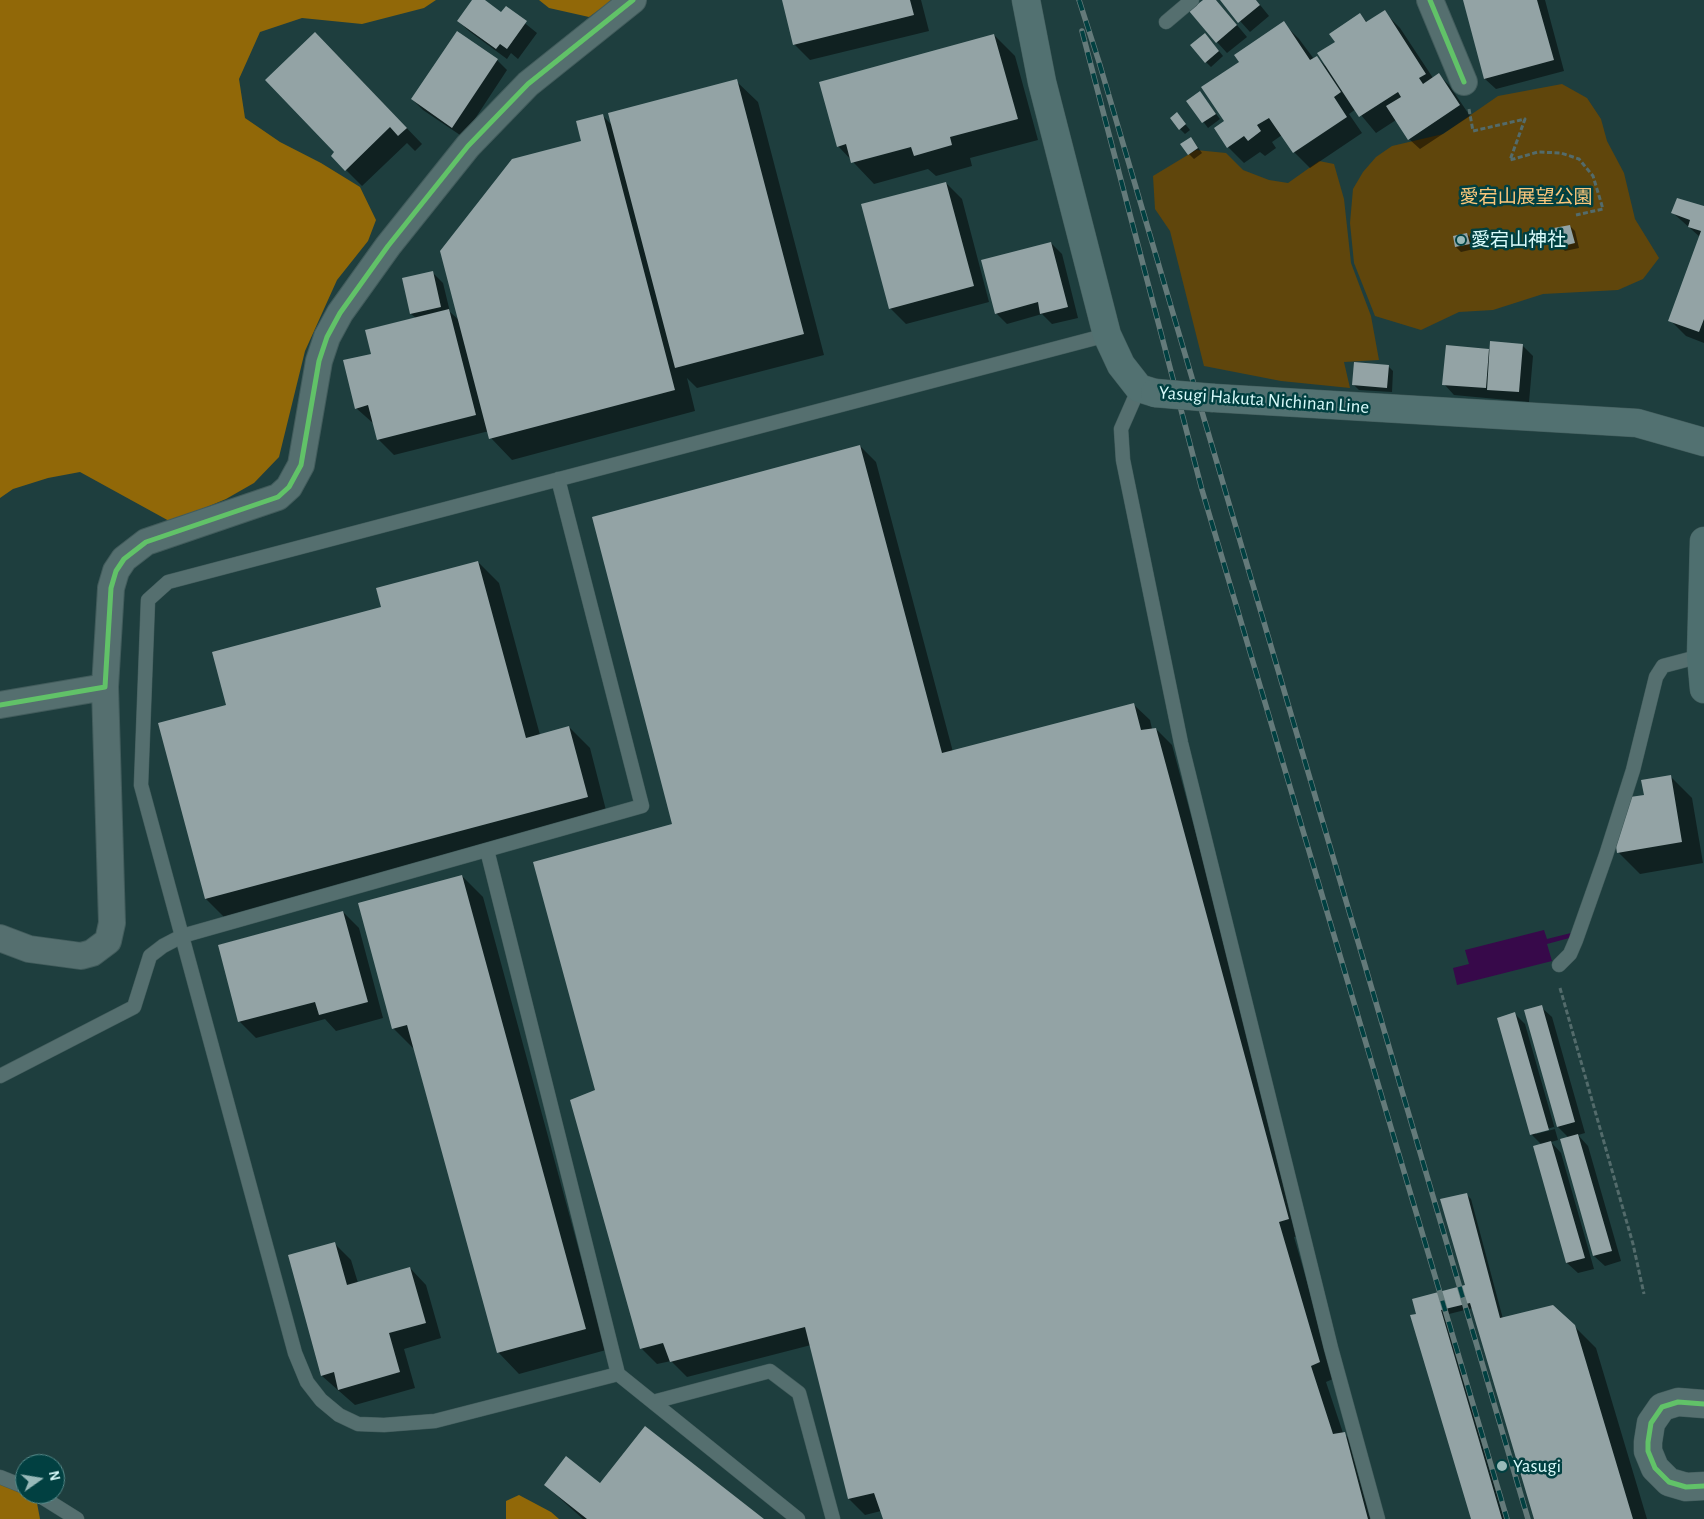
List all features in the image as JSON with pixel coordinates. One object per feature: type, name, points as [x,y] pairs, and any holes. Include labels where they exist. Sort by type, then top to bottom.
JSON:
[{"type":"highway","points":[[1704,541],[1701,656],[1704,689]]},
{"type":"main road","name":"Yasugi Hakuta Nichinan Line","points":[[1026,0],[1042,82],[1107,335],[1121,365],[1147,391],[1214,398],[1637,423],[1704,442]]},
{"type":"street","points":[[0,938],[29,948],[81,956],[92,953],[108,941],[112,922],[105,687],[110,588],[116,571],[124,558],[146,542],[278,498],[289,487],[301,465],[319,361],[340,313],[388,246],[468,146],[528,84],[632,0]]},
{"type":"street","points":[[1430,0],[1464,82]]},
{"type":"street","points":[[0,705],[105,687]]},
{"type":"street","points":[[1704,1404],[1678,1402],[1662,1407],[1651,1423],[1648,1451],[1656,1468],[1669,1482],[1686,1487],[1704,1486]]},
{"type":"lane","points":[[1166,22],[1192,0]]},
{"type":"lane","points":[[618,1374],[435,1421],[358,1424],[339,1415],[321,1400],[307,1382],[295,1354],[141,785],[148,600],[168,582],[1107,335]]},
{"type":"lane","points":[[1147,391],[1121,429],[1123,460],[1181,743],[1331,1348],[1378,1519]]},
{"type":"lane","points":[[0,1076],[134,1007],[150,956],[163,946],[182,936],[642,806],[558,479]]},
{"type":"lane","points":[[1559,965],[1570,954],[1606,856],[1633,770],[1656,677],[1663,666],[1701,656]]},
{"type":"lane","points":[[487,850],[618,1374],[798,1519]]},
{"type":"lane","points":[[653,1402],[770,1371],[800,1393],[833,1519]]},
{"type":"lane","points":[[0,1477],[15,1483]]},
{"type":"lane","points":[[52,1504],[77,1519]]},
{"type":"path","points":[[1473,131],[1525,119],[1510,160],[1538,152],[1561,153],[1579,159],[1592,176],[1603,209],[1576,216]]},
{"type":"path","points":[[1559,965],[1558,979],[1633,1244],[1644,1294]]},
{"type":"green space","name":"愛宕山展望公園","points":[[1562,84],[1587,98],[1601,119],[1607,141],[1624,173],[1635,219],[1659,258],[1643,279],[1618,290],[1543,294],[1493,310],[1459,312],[1421,330],[1375,316],[1354,263],[1350,223],[1353,189],[1363,172],[1376,157],[1392,146],[1443,134],[1498,96]]},
{"type":"green space","points":[[1196,150],[1226,153],[1243,170],[1269,180],[1288,183],[1319,161],[1334,164],[1344,199],[1351,263],[1371,316],[1379,360],[1344,362],[1350,388],[1281,381],[1204,366],[1170,231],[1155,209],[1153,176]]},
{"type":"shaded area","points":[[0,0],[436,0],[424,8],[362,24],[302,18],[260,32],[239,79],[245,118],[280,142],[321,163],[360,187],[376,220],[368,241],[337,280],[305,351],[279,457],[254,483],[226,499],[171,522],[80,472],[48,478],[13,489],[0,498]]},
{"type":"shaded area","points":[[539,0],[613,0],[589,17],[549,8]]},
{"type":"shaded area","points":[[1544,930],[1547,939],[1571,933],[1573,937],[1547,944],[1552,961],[1457,985],[1453,968],[1469,964],[1465,950]]},
{"type":"shaded area","points":[[0,1475],[15,1486],[15,1504],[37,1504],[40,1519],[0,1519]]},
{"type":"shaded area","points":[[519,1495],[551,1512],[559,1519],[506,1519],[506,1501]]},
{"type":"building","points":[[472,0],[485,0],[501,12],[506,6],[527,21],[507,49],[500,44],[496,49],[457,21]]},
{"type":"building","points":[[782,0],[910,0],[914,15],[793,45]]},
{"type":"building","points":[[1203,0],[1216,0],[1237,25],[1216,43],[1189,11]]},
{"type":"building","points":[[1220,0],[1256,0],[1260,5],[1238,23]]},
{"type":"building","points":[[1463,0],[1537,0],[1554,60],[1484,79]]},
{"type":"building","points":[[1385,10],[1426,74],[1419,78],[1423,84],[1439,73],[1460,105],[1408,140],[1386,106],[1401,97],[1398,92],[1359,117],[1317,53],[1335,42],[1329,34],[1360,13],[1366,22]]},
{"type":"building","points":[[1284,21],[1310,60],[1317,56],[1341,92],[1334,97],[1347,117],[1293,153],[1269,118],[1257,125],[1261,131],[1248,141],[1244,136],[1227,148],[1214,128],[1224,121],[1201,87],[1239,62],[1234,55]]},
{"type":"building","points":[[457,31],[498,59],[452,128],[411,99]]},
{"type":"building","points":[[315,32],[407,128],[398,136],[390,127],[345,171],[331,156],[334,152],[265,80]]},
{"type":"building","points":[[1205,33],[1219,51],[1205,63],[1190,45]]},
{"type":"building","points":[[994,34],[1018,119],[950,137],[952,145],[914,156],[911,147],[851,163],[846,144],[837,147],[819,82]]},
{"type":"building","points":[[737,79],[804,334],[675,368],[608,113]]},
{"type":"building","points":[[1200,91],[1216,114],[1202,123],[1186,101]]},
{"type":"building","points":[[1177,112],[1186,124],[1179,130],[1170,118]]},
{"type":"building","points":[[603,114],[675,390],[489,439],[440,251],[512,159],[581,141],[576,121]]},
{"type":"building","points":[[1191,137],[1198,148],[1188,155],[1180,144]]},
{"type":"building","points":[[946,182],[974,286],[889,309],[861,204]]},
{"type":"building","points":[[1677,198],[1704,206],[1704,319],[1699,332],[1668,321],[1701,231],[1688,227],[1690,220],[1671,213]]},
{"type":"building","points":[[1570,225],[1575,243],[1559,247],[1554,228]]},
{"type":"building","name":"愛宕山神社","points":[[1467,233],[1470,244],[1455,247],[1453,236]]},
{"type":"building","points":[[1051,242],[1068,307],[1040,314],[1038,302],[995,314],[981,260]]},
{"type":"building","points":[[433,271],[441,307],[410,314],[402,278]]},
{"type":"building","points":[[449,309],[476,415],[377,440],[368,405],[355,409],[343,360],[371,354],[365,330]]},
{"type":"building","points":[[1490,341],[1523,344],[1519,392],[1487,390]]},
{"type":"building","points":[[1446,345],[1489,349],[1486,388],[1442,385]]},
{"type":"building","points":[[1354,362],[1389,365],[1387,388],[1352,385]]},
{"type":"building","points":[[860,445],[942,753],[1134,703],[1141,730],[1156,728],[1289,1219],[1279,1222],[1320,1362],[1311,1366],[1333,1434],[1345,1432],[1368,1519],[883,1519],[874,1493],[848,1499],[805,1327],[670,1362],[663,1343],[640,1349],[570,1100],[595,1090],[533,862],[672,824],[592,517]]},
{"type":"building","points":[[478,561],[526,738],[569,726],[588,797],[205,899],[158,723],[226,705],[212,652],[381,607],[376,588]]},
{"type":"building","points":[[1671,775],[1682,842],[1617,853],[1615,839],[1630,797],[1644,795],[1641,780]]},
{"type":"building","points":[[462,875],[586,1329],[497,1353],[407,1025],[392,1029],[358,903]]},
{"type":"building","points":[[343,911],[368,1002],[319,1015],[315,1002],[238,1022],[218,945]]},
{"type":"building","points":[[1542,1005],[1575,1122],[1557,1127],[1524,1010]]},
{"type":"building","points":[[1515,1012],[1549,1130],[1530,1135],[1497,1018]]},
{"type":"building","points":[[1578,1134],[1612,1251],[1593,1256],[1560,1139]]},
{"type":"building","points":[[1551,1141],[1585,1258],[1566,1263],[1533,1146]]},
{"type":"building","points":[[1467,1193],[1500,1318],[1553,1305],[1575,1325],[1633,1519],[1534,1519],[1470,1303],[1441,1310],[1502,1519],[1471,1519],[1410,1315],[1416,1314],[1412,1299],[1465,1285],[1440,1199]]},
{"type":"building","points":[[335,1242],[347,1285],[410,1267],[426,1323],[389,1333],[400,1372],[338,1390],[334,1372],[321,1376],[288,1255]]},
{"type":"building","points":[[645,1426],[764,1519],[587,1519],[544,1485],[566,1456],[600,1483]]},
{"type":"railway","points":[[1079,0],[1099,62],[1528,1519]]},
{"type":"railway","points":[[1082,31],[1202,490],[1507,1519]]},
{"type":"cycle path","points":[[0,705],[105,687],[111,588],[116,571],[124,559],[146,542],[278,497],[289,487],[301,465],[319,361],[327,337],[340,313],[388,246],[468,146],[528,84],[633,0]]},
{"type":"cycle path","points":[[1430,0],[1464,82]]},
{"type":"cycle path","points":[[1704,1404],[1678,1402],[1662,1407],[1651,1423],[1648,1442],[1648,1451],[1655,1468],[1669,1482],[1686,1487],[1704,1486]]},
{"type":"place","name":"愛宕山神社","points":[[1461,240]]},
{"type":"place","name":"Yasugi","points":[[1502,1466]]}]
